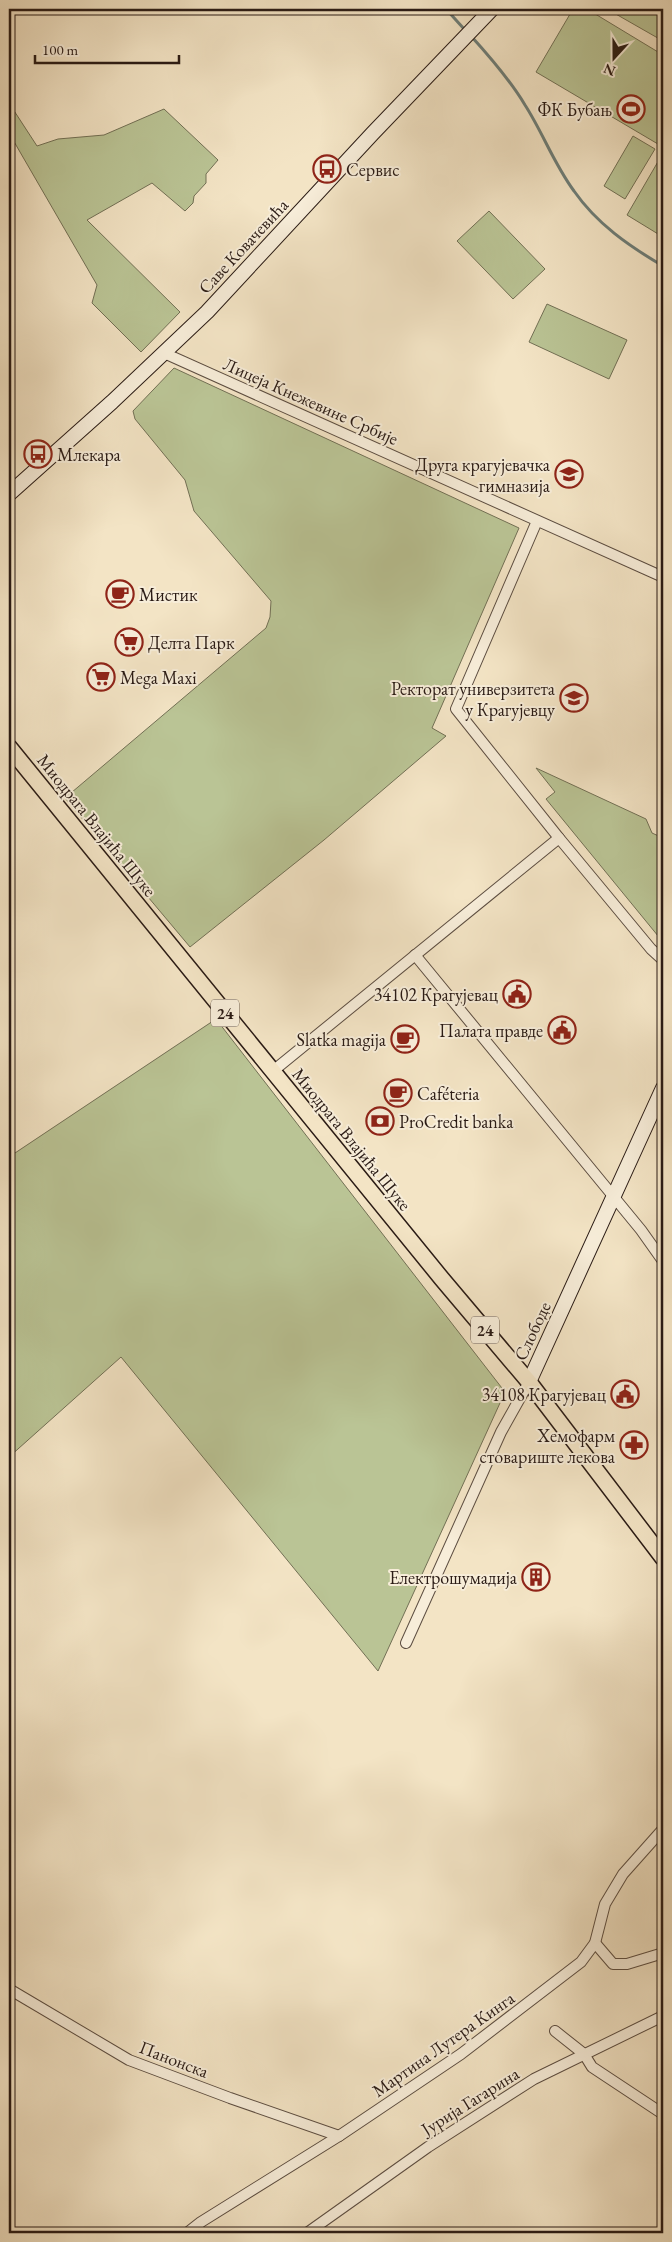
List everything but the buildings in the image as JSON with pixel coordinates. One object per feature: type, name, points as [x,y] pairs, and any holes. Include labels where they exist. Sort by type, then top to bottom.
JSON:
[{"type":"main road","name":"Миодрага Влајића Шуке","points":[[9,747],[529,1382],[663,1558]]},
{"type":"street","name":"Саве Ковачевића","points":[[9,494],[164,353],[240,278],[370,136],[492,9]]},
{"type":"street","name":"Лицеја Кнежевине Србије","points":[[164,353],[663,577]]},
{"type":"street","points":[[537,521],[456,709],[559,838],[651,949],[663,960]]},
{"type":"street","points":[[273,1071],[559,838]]},
{"type":"street","points":[[415,955],[614,1198],[663,1261]]},
{"type":"street","name":"Слободе","points":[[406,1643],[501,1432],[529,1382],[663,1088]]},
{"type":"street","name":"Мартина Лутера Кинга","points":[[187,2233],[200,2222],[339,2136],[461,2054],[581,1962],[595,1942],[605,1904],[623,1874],[663,1828]]},
{"type":"street","points":[[595,1942],[613,1964],[627,1964],[660,1954]]},
{"type":"street","name":"Панонска","points":[[9,1989],[129,2060],[339,2136]]},
{"type":"street","name":"Јурија Гагарина","points":[[307,2233],[436,2142],[534,2079],[663,2016]]},
{"type":"street","points":[[555,2031],[584,2054],[592,2067],[663,2114]]},
{"type":"green space","name":"ФК Бубањ","points":[[573,9],[587,9],[663,55],[663,147],[536,72]]},
{"type":"green space","points":[[607,9],[663,9],[663,41]]},
{"type":"green space","points":[[9,103],[37,146],[58,139],[104,135],[164,109],[218,160],[206,174],[206,183],[194,196],[193,203],[185,211],[152,183],[87,220],[180,312],[141,352],[92,303],[97,285],[9,133]]},
{"type":"green space","points":[[633,136],[655,149],[625,199],[604,186]]},
{"type":"green space","points":[[663,153],[663,237],[627,215]]},
{"type":"green space","points":[[489,211],[545,269],[513,299],[457,241]]},
{"type":"green space","points":[[547,304],[627,340],[609,379],[529,342]]},
{"type":"green space","points":[[174,368],[519,528],[432,728],[446,736],[324,840],[190,947],[65,798],[266,628],[270,617],[271,601],[194,511],[185,480],[135,419],[133,411]]},
{"type":"green space","points":[[536,768],[646,819],[652,833],[663,838],[663,909],[659,919],[663,921],[663,942],[546,799],[555,792]]},
{"type":"green space","points":[[216,1019],[505,1392],[378,1671],[121,1357],[9,1457],[9,1157]]},
{"type":"waterway","points":[[446,9],[465,30]]},
{"type":"waterway","points":[[471,36],[500,69],[519,96],[560,170],[583,203],[614,233],[663,266]]},
{"type":"place","name":"ФК Бубањ","points":[[631,109]]},
{"type":"place","name":"Сервис","points":[[327,169]]},
{"type":"place","name":"Млекара","points":[[38,454]]},
{"type":"place","name":"Друга крагујевачка гимназија","points":[[569,474]]},
{"type":"place","name":"Мистик","points":[[120,594]]},
{"type":"place","name":"Делта Парк","points":[[129,642]]},
{"type":"place","name":"Mega Maxi","points":[[101,677]]},
{"type":"place","name":"Ректорат универзитета у Крагујевцу","points":[[574,698]]},
{"type":"place","name":"34102 Крагујевац","points":[[517,994]]},
{"type":"place","name":"Палата правде","points":[[562,1030]]},
{"type":"place","name":"Slatka magija","points":[[405,1039]]},
{"type":"place","name":"Caféteria","points":[[398,1093]]},
{"type":"place","name":"ProCredit banka","points":[[380,1121]]},
{"type":"place","name":"34108 Крагујевац","points":[[625,1394]]},
{"type":"place","name":"Хемофарм стовариште лекова","points":[[634,1445]]},
{"type":"place","name":"Електрошумадија","points":[[536,1577]]}]
